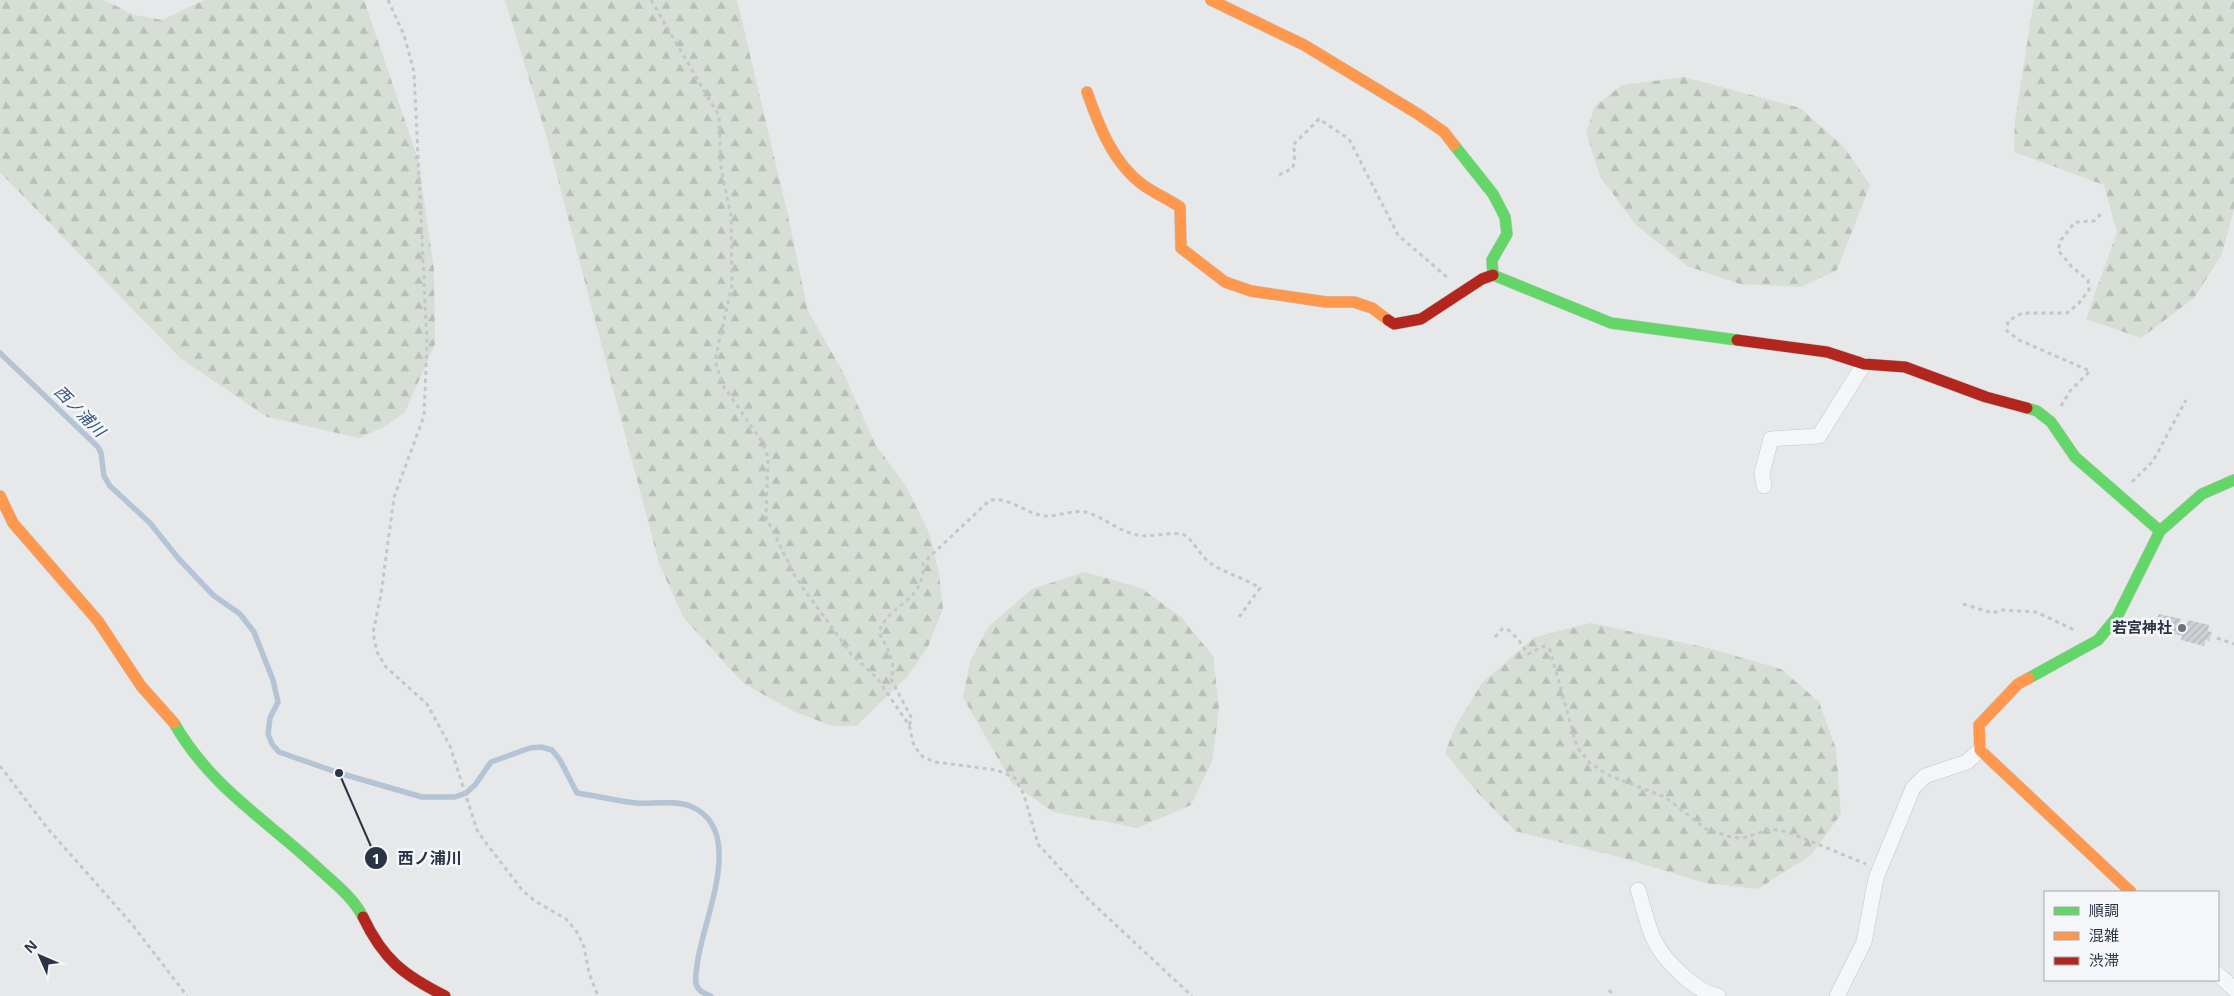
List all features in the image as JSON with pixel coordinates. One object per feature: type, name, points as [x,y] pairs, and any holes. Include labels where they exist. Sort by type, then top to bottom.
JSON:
[{"type":"street","points":[[1211,0],[1304,45],[1418,114],[1444,132],[1493,194],[1505,217],[1507,234],[1492,260],[1493,275]]},
{"type":"street","points":[[1087,92],[1095,115],[1111,148],[1142,184],[1180,207],[1183,217],[1180,237],[1181,248],[1224,282],[1251,291],[1326,302],[1354,302],[1372,308],[1394,324],[1421,318],[1482,279],[1493,275],[1611,324],[1827,352],[1864,364],[1905,367],[1986,397],[2037,411],[2051,422],[2075,457],[2160,531]]},
{"type":"street","points":[[1764,486],[1762,473],[1771,439],[1819,436],[1864,364]]},
{"type":"street","points":[[2130,891],[1980,750],[1978,725],[2018,684],[2098,640],[2117,617],[2160,531],[2202,494],[2234,480]]},
{"type":"street","points":[[0,496],[14,523],[98,621],[141,686],[173,721],[185,742],[221,786],[304,855],[347,895],[360,911],[374,942],[394,965],[419,983],[445,996]]},
{"type":"street","points":[[1837,996],[1864,942],[1876,878],[1913,788],[1925,776],[1967,762],[1980,750]]},
{"type":"street","points":[[1638,890],[1652,937],[1676,970],[1708,994],[1718,996]]},
{"type":"street","points":[[2219,975],[2234,990]]},
{"type":"path","points":[[388,0],[404,35],[414,72],[427,343],[424,416],[394,497],[384,557],[381,594],[373,633],[377,652],[386,667],[427,704],[450,746],[478,830],[523,891],[535,901],[566,919],[577,932],[584,947],[598,996]]},
{"type":"path","points":[[651,0],[719,116],[721,168],[731,216],[732,285],[715,360],[722,384],[761,440],[768,456],[766,517],[796,578],[851,654],[877,678],[909,725],[914,746],[923,757],[935,762],[997,770],[1015,778],[1024,795],[1038,844],[1089,900],[1192,996]]},
{"type":"path","points":[[1279,175],[1293,168],[1295,154],[1293,145],[1317,119],[1334,128],[1349,139],[1398,235],[1464,291]]},
{"type":"path","points":[[2051,422],[2070,391],[2090,371],[2020,340],[2007,331],[2008,321],[2022,313],[2067,313],[2079,303],[2089,290],[2088,280],[2072,267],[2058,250],[2075,222],[2094,221],[2102,213]]},
{"type":"path","points":[[2119,495],[2153,462],[2186,400]]},
{"type":"path","points":[[909,725],[912,719],[891,679],[894,670],[890,652],[879,633],[882,624],[920,587],[924,577],[923,563],[990,500],[999,498],[1042,516],[1082,511],[1138,536],[1186,535],[1212,564],[1260,588],[1239,616]]},
{"type":"path","points":[[1963,604],[1992,613],[2001,610],[2036,612],[2098,640]]},
{"type":"path","points":[[1495,637],[1502,629],[1508,629],[1518,639],[1528,654],[1544,646],[1550,650],[1577,747],[1590,763],[1608,775],[1665,797],[1706,829],[1731,837],[1743,838],[1771,829],[1788,832],[1863,863],[1869,864],[1880,854],[1886,855]]},
{"type":"path","points":[[2217,638],[2234,644]]},
{"type":"path","points":[[0,766],[48,829],[131,923],[187,996]]},
{"type":"path","points":[[1609,990],[1614,996]]},
{"type":"green space","points":[[0,0],[104,0],[134,15],[162,20],[204,0],[364,0],[418,159],[434,269],[435,344],[405,412],[386,426],[359,438],[267,417],[180,358],[0,172]]},
{"type":"green space","points":[[505,0],[737,0],[787,211],[808,311],[843,372],[875,444],[906,486],[930,535],[939,574],[943,608],[928,647],[906,678],[856,726],[832,726],[793,711],[743,683],[683,617],[659,563],[547,138]]},
{"type":"green space","points":[[2034,0],[2234,0],[2234,209],[2222,254],[2194,298],[2141,338],[2086,319],[2117,232],[2104,185],[2014,152],[2015,120]]},
{"type":"green space","points":[[1684,77],[1800,108],[1844,147],[1870,185],[1837,270],[1801,287],[1740,284],[1687,266],[1635,224],[1600,176],[1586,132],[1595,106],[1622,85]]},
{"type":"green space","points":[[1085,572],[1141,588],[1181,617],[1213,656],[1219,709],[1212,761],[1191,805],[1138,828],[1053,812],[1012,783],[963,697],[970,662],[988,627],[1032,589]]},
{"type":"green space","points":[[1591,623],[1708,648],[1781,669],[1819,702],[1836,749],[1841,814],[1811,855],[1758,889],[1705,883],[1623,858],[1515,831],[1477,792],[1445,753],[1455,727],[1482,683],[1535,637]]},
{"type":"building","name":"若宮神社","points":[[2159,614],[2181,619],[2180,622],[2187,624],[2188,620],[2209,625],[2208,631],[2212,632],[2209,641],[2206,640],[2204,646],[2181,640],[2182,636],[2176,634],[2174,636],[2154,631]]},
{"type":"waterway","name":"西ノ浦川","points":[[0,353],[98,447],[101,453],[104,476],[110,486],[150,523],[178,558],[213,595],[240,614],[254,632],[273,680],[278,702],[270,718],[268,734],[272,744],[279,752],[339,773],[422,797],[455,797],[466,793],[475,785],[491,762],[530,748],[541,747],[552,750],[560,760],[577,793],[637,803],[685,804],[707,818],[717,835],[719,856],[717,879],[700,947],[696,980],[699,990],[711,996]]},
{"type":"traffic: fast","points":[[1454,145],[1493,194],[1505,217],[1507,234],[1492,260],[1493,275],[1611,323],[1737,340]]},
{"type":"traffic: fast","points":[[2027,408],[2037,411],[2051,422],[2075,457],[2160,531]]},
{"type":"traffic: fast","points":[[2029,678],[2098,640],[2117,617],[2160,531],[2202,494],[2234,480]]},
{"type":"traffic: fast","points":[[174,723],[189,746],[222,785],[337,885],[354,903],[363,917]]},
{"type":"traffic: slow","points":[[1211,0],[1304,45],[1418,114],[1444,132],[1454,145]]},
{"type":"traffic: slow","points":[[1087,92],[1102,131],[1123,166],[1143,185],[1180,207],[1181,248],[1225,282],[1251,291],[1326,302],[1354,302],[1372,308],[1388,320]]},
{"type":"traffic: slow","points":[[0,496],[13,523],[98,621],[141,686],[174,723]]},
{"type":"traffic: slow","points":[[2029,678],[2018,684],[1979,725],[1980,750],[2130,891]]},
{"type":"traffic: jam","points":[[1388,320],[1394,324],[1421,319],[1482,279],[1493,275]]},
{"type":"traffic: jam","points":[[1737,340],[1827,352],[1864,364],[1905,367],[1986,397],[2027,408]]},
{"type":"traffic: jam","points":[[363,917],[378,944],[396,964],[417,981],[445,996]]},
{"type":"place","name":"若宮神社","points":[[2182,628]]},
{"type":"place","name":"西ノ浦川","points":[[339,773]]}]
